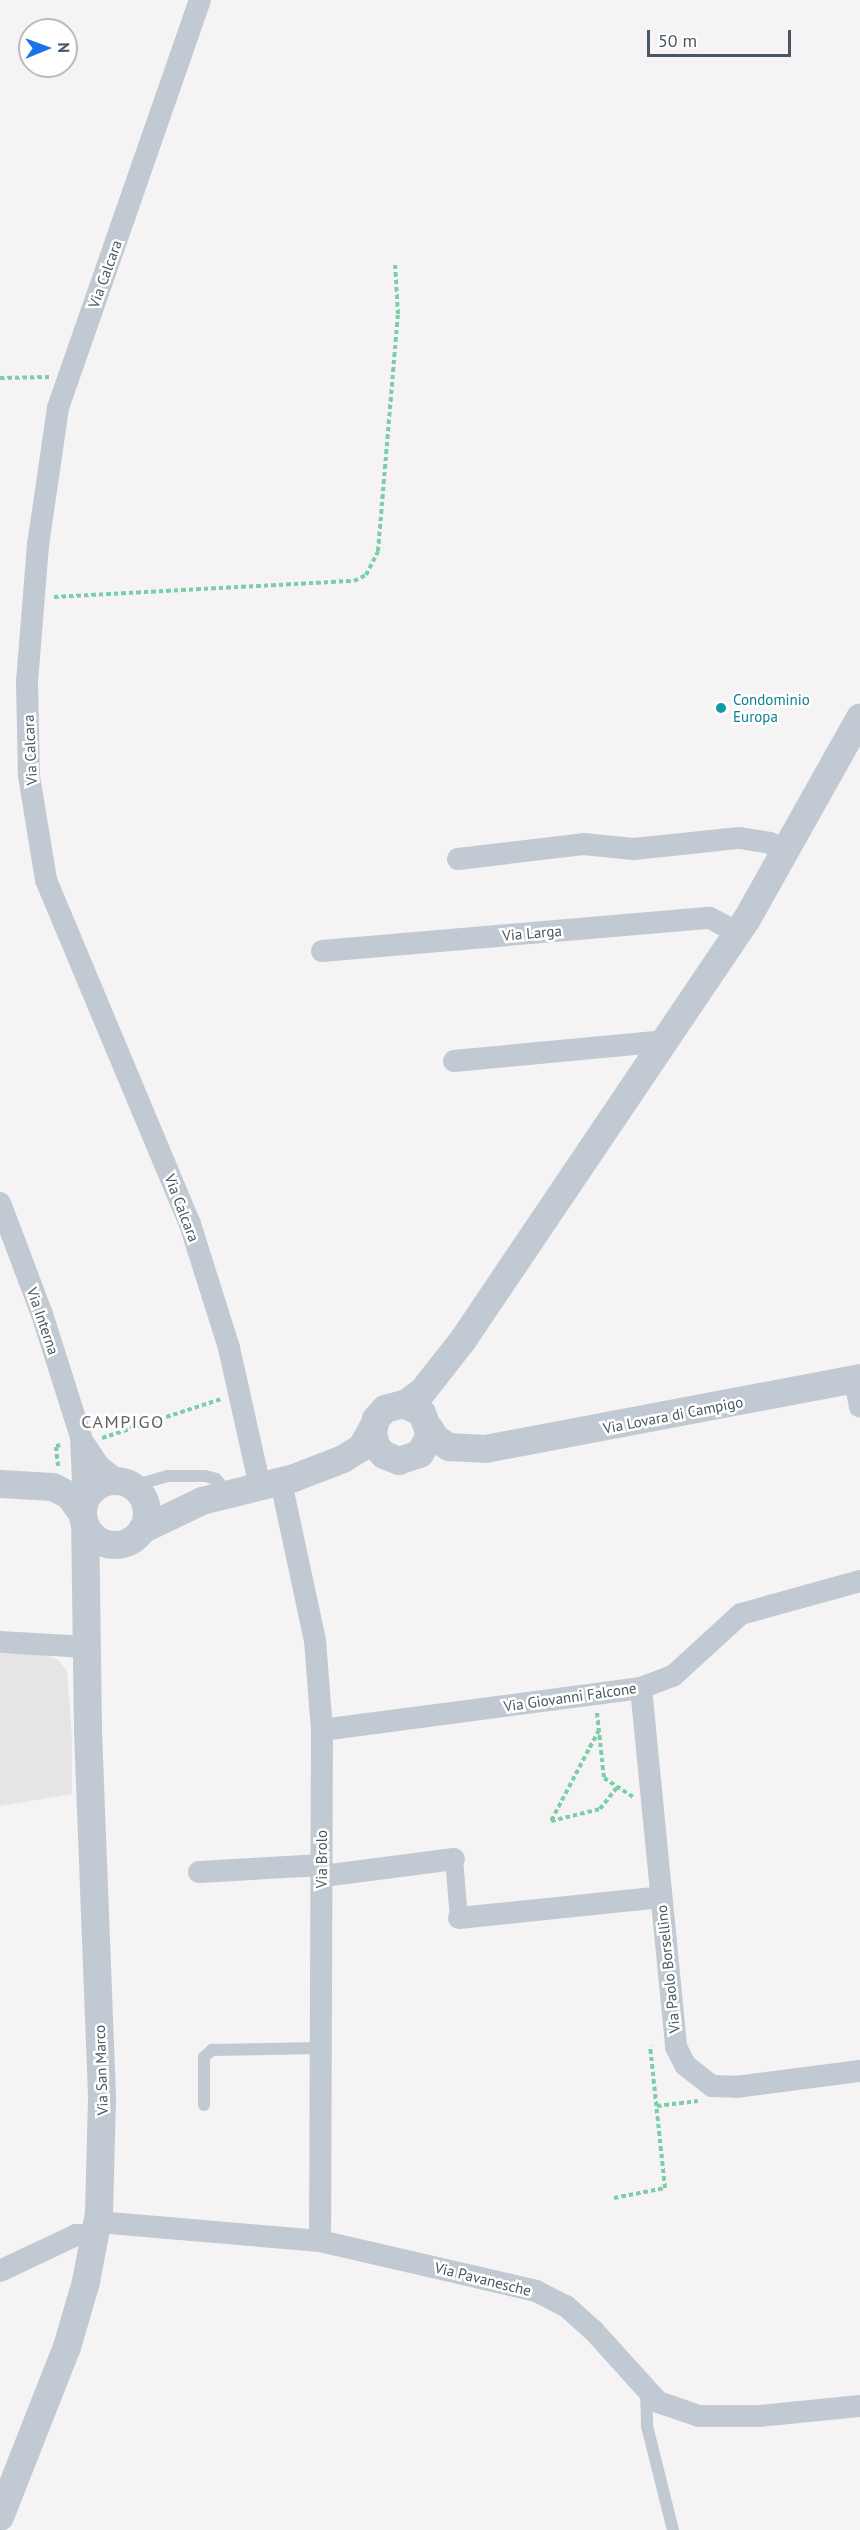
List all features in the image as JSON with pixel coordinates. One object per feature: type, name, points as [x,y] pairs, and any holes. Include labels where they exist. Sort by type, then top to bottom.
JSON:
[{"type":"street","name":"Via Calcara","points":[[200,0],[58,408],[33,604],[27,682],[30,776],[46,880],[190,1224],[229,1348],[278,1482]]},
{"type":"street","points":[[420,1417],[385,1409],[374,1425],[374,1439],[380,1451],[404,1460],[424,1450],[420,1417],[423,1391],[441,1370],[738,933],[787,851],[860,718]]},
{"type":"street","points":[[458,859],[583,844],[634,849],[739,838],[770,843],[787,851]]},
{"type":"street","name":"Via Larga","points":[[321,951],[710,918],[738,933]]},
{"type":"street","points":[[454,1061],[666,1041]]},
{"type":"street","name":"Via Interna","points":[[0,1203],[99,1466],[104,1495]]},
{"type":"street","name":"Via Lovara di Campigo","points":[[135,1536],[221,1497],[278,1482],[404,1460],[458,1458],[485,1449],[858,1378]]},
{"type":"street","points":[[858,1378],[860,1407]]},
{"type":"street","name":"Via Lovara di Campigo","points":[[420,1417],[435,1438],[449,1447],[485,1449]]},
{"type":"street","name":"Via Lovara di Campigo","points":[[278,1482],[354,1454],[374,1425]]},
{"type":"street","name":"Via Interna","points":[[88,1440],[104,1495]]},
{"type":"street","name":"Via Brolo","points":[[278,1482],[315,1640],[322,1730],[320,2241]]},
{"type":"street","points":[[0,1484],[48,1486],[69,1495],[104,1495],[147,1509],[135,1536],[117,1545],[98,1540],[104,1495]]},
{"type":"street","name":"Via Lovara di Campigo","points":[[104,1495],[221,1497]]},
{"type":"street","name":"Via San Marco","points":[[0,2517],[66,2347],[97,2228],[102,2096],[86,1647],[87,1607],[104,1495]]},
{"type":"street","name":"Via San Marco","points":[[87,1607],[103,1575],[135,1536]]},
{"type":"street","name":"Via Giovanni Falcone","points":[[322,1730],[641,1688],[673,1676],[741,1614],[860,1581]]},
{"type":"street","points":[[0,1642],[86,1647]]},
{"type":"street","name":"Via Paolo Borsellino","points":[[641,1688],[676,2047],[697,2078],[712,2086],[736,2087],[860,2071]]},
{"type":"street","points":[[199,1872],[323,1871],[454,1859],[459,1918],[661,1897]]},
{"type":"street","name":"Via Pavanesche","points":[[0,2271],[76,2235],[97,2228],[320,2241],[536,2291],[566,2306],[593,2330],[646,2392],[658,2402],[699,2416],[730,2418],[860,2406]]},
{"type":"lane","points":[[204,2105],[204,2057],[212,2050],[320,2048]]},
{"type":"lane","points":[[646,2392],[647,2426],[672,2530]]},
{"type":"path","points":[[33,604],[56,596],[354,581],[366,575],[378,551],[398,314],[395,263]]},
{"type":"path","points":[[0,378],[48,377],[66,384]]},
{"type":"path","points":[[88,1440],[233,1395]]},
{"type":"path","points":[[596,1704],[604,1778],[641,1803]]},
{"type":"path","points":[[599,1730],[551,1821],[600,1809],[617,1787]]},
{"type":"path","points":[[614,2198],[665,2188],[650,2046]]},
{"type":"path","points":[[657,2106],[700,2101]]},
{"type":"shaded area","points":[[0,1654],[44,1654],[58,1660],[67,1671],[72,1736],[72,1794],[0,1806]]},
{"type":"place","name":"Condominio Europa","points":[[721,708]]},
{"type":"district","name":"CAMPIGO","points":[[123,1422]]}]
